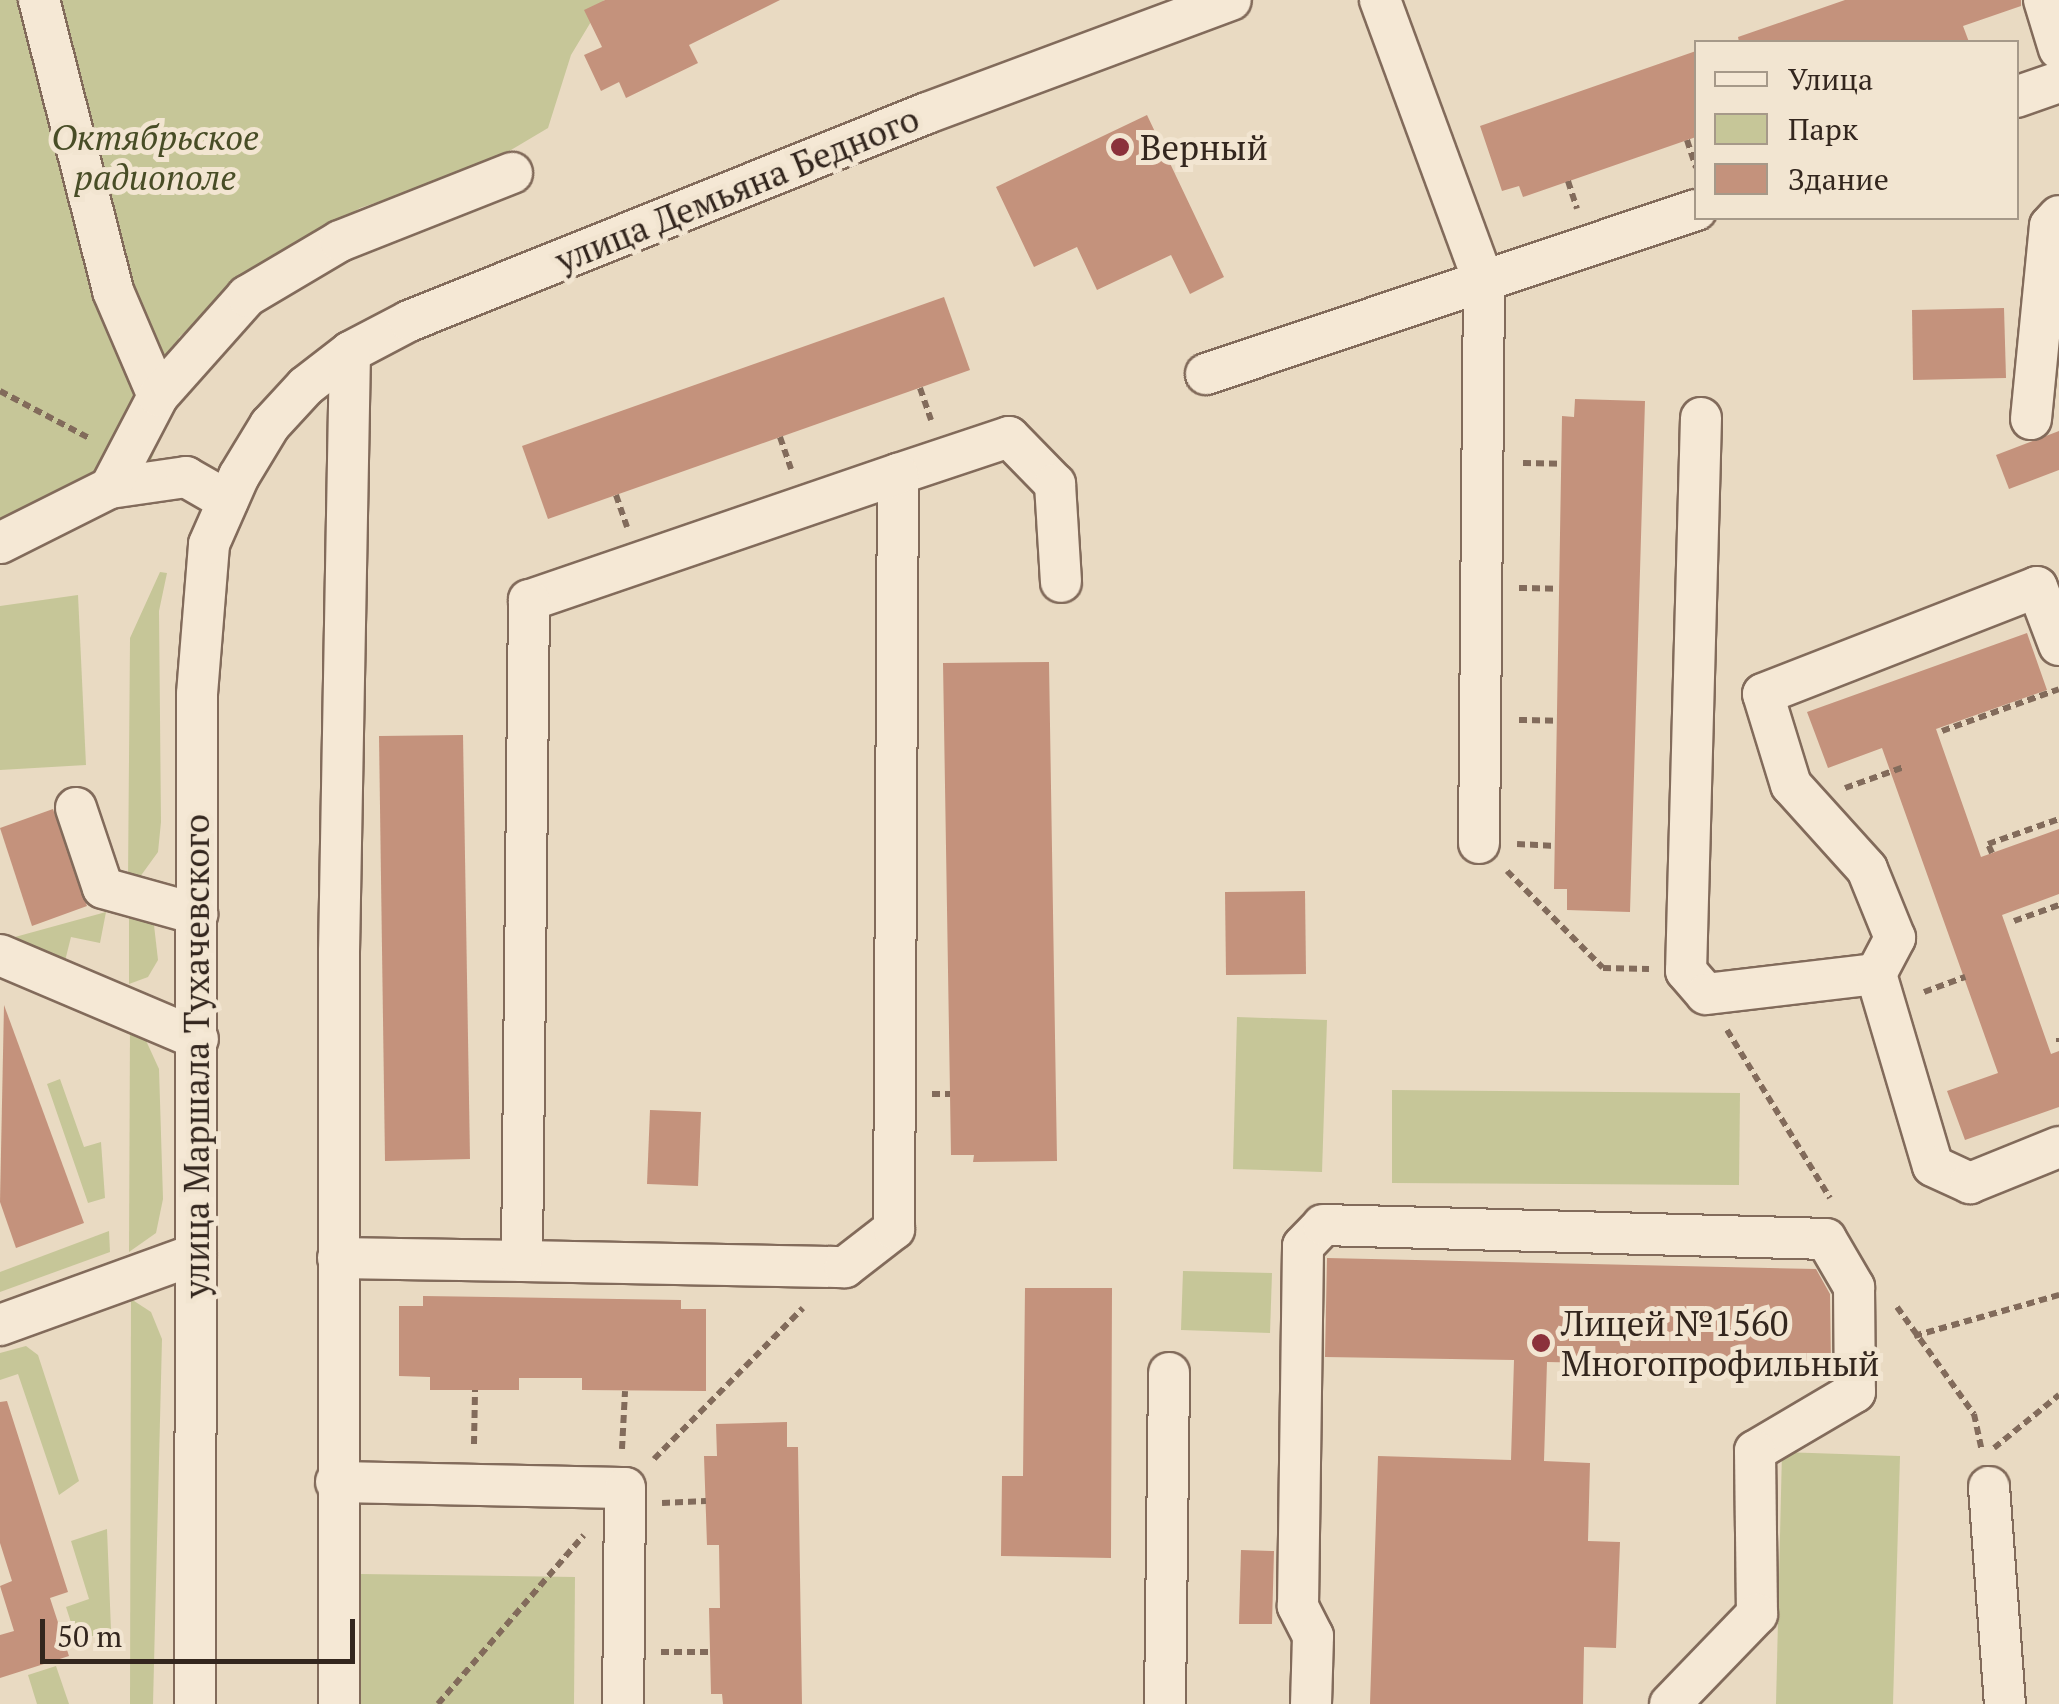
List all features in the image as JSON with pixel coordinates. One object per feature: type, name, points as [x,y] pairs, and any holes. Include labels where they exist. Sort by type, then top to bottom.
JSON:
[{"type":"street","points":[[39,0],[113,291],[158,396]]},
{"type":"street","name":"улица Демьяна Бедного","points":[[270,425],[350,352],[410,321],[927,113],[1231,0]]},
{"type":"street","points":[[1380,0],[1484,283],[1479,842]]},
{"type":"street","points":[[2044,0],[2059,50]]},
{"type":"street","points":[[2019,96],[2059,82]]},
{"type":"street","points":[[110,488],[158,396],[248,296],[340,241],[512,173]]},
{"type":"street","points":[[1206,374],[1694,211]]},
{"type":"street","points":[[2031,419],[2050,226],[2059,216]]},
{"type":"street","points":[[340,1704],[336,1482],[350,352]]},
{"type":"street","points":[[1701,418],[1686,970],[1706,994],[1876,974]]},
{"type":"street","name":"улица Маршала Тухачевского","points":[[195,1704],[200,614],[209,544],[270,425]]},
{"type":"street","points":[[522,1261],[528,600],[1009,438],[1055,484],[1061,582]]},
{"type":"street","points":[[338,1258],[845,1266],[894,1229],[898,474]]},
{"type":"street","points":[[0,543],[110,488],[186,477],[228,501]]},
{"type":"street","points":[[2059,645],[2037,587],[1763,694],[1791,786],[1867,870],[1895,938],[1876,974],[1933,1166],[1970,1182],[2059,1148]]},
{"type":"street","points":[[76,808],[103,888],[197,914]]},
{"type":"street","points":[[0,955],[198,1038]]},
{"type":"street","points":[[1311,1704],[1313,1636],[1298,1606],[1303,1246],[1323,1224],[1826,1239],[1854,1286],[1855,1392],[1755,1452],[1757,1614],[1670,1704]]},
{"type":"street","points":[[0,1325],[196,1254]]},
{"type":"street","points":[[1165,1704],[1168,1373]]},
{"type":"street","points":[[1986,1472],[2004,1704]]},
{"type":"street","points":[[336,1482],[626,1488],[624,1704]]},
{"type":"path","points":[[1687,140],[1694,162]]},
{"type":"path","points":[[0,391],[84,438],[133,446]]},
{"type":"path","points":[[1942,731],[2059,689]]},
{"type":"path","points":[[1806,802],[1904,767]]},
{"type":"path","points":[[1992,853],[1988,844],[2059,819]]},
{"type":"path","points":[[1479,842],[1556,846]]},
{"type":"path","points":[[1479,842],[1604,968],[1686,970]]},
{"type":"path","points":[[2014,922],[2059,906]]},
{"type":"path","points":[[1914,1336],[2059,1295]]},
{"type":"path","points":[[473,1484],[474,1390]]},
{"type":"path","points":[[620,1487],[625,1390]]},
{"type":"path","points":[[1986,1472],[2059,1395]]},
{"type":"green space","name":"Октябрьское радиополе","points":[[0,0],[604,0],[571,55],[548,128],[484,166],[360,208],[258,273],[179,337],[162,433],[134,503],[0,519]]},
{"type":"green space","points":[[160,572],[167,573],[159,611],[161,822],[158,852],[137,881],[128,879],[130,638]]},
{"type":"green space","points":[[78,595],[86,765],[0,770],[0,606]]},
{"type":"green space","points":[[129,911],[154,925],[158,960],[148,977],[129,984]]},
{"type":"green space","points":[[106,912],[100,943],[71,937],[65,961],[13,944],[15,937]]},
{"type":"green space","points":[[1237,1017],[1327,1020],[1322,1172],[1233,1169]]},
{"type":"green space","points":[[130,1026],[143,1034],[159,1069],[163,1199],[156,1233],[129,1252]]},
{"type":"green space","points":[[60,1079],[84,1147],[101,1142],[105,1198],[88,1203],[47,1084]]},
{"type":"green space","points":[[1392,1090],[1740,1093],[1739,1185],[1392,1183]]},
{"type":"green space","points":[[109,1231],[110,1252],[0,1292],[0,1272]]},
{"type":"green space","points":[[1183,1271],[1272,1273],[1270,1333],[1181,1330]]},
{"type":"green space","points":[[131,1299],[151,1312],[162,1339],[153,1704],[130,1704]]},
{"type":"green space","points":[[26,1346],[38,1355],[79,1481],[59,1495],[18,1374],[0,1380],[0,1353]]},
{"type":"green space","points":[[1782,1452],[1900,1456],[1893,1704],[1776,1704]]},
{"type":"green space","points":[[107,1529],[111,1630],[77,1641],[66,1607],[89,1599],[71,1541]]},
{"type":"green space","points":[[360,1574],[575,1577],[574,1704],[359,1704]]},
{"type":"green space","points":[[56,1666],[69,1704],[37,1704],[28,1675]]},
{"type":"building","points":[[605,0],[780,0],[689,45],[698,63],[626,98],[619,82],[601,91],[584,55],[602,47],[584,10]]},
{"type":"building","points":[[1845,0],[2021,0],[2021,6],[1963,26],[1968,40],[1738,37]]},
{"type":"building","points":[[1694,52],[1694,138],[1523,197],[1519,186],[1502,191],[1480,126]]},
{"type":"building","points":[[1147,115],[1224,277],[1190,294],[1171,255],[1097,290],[1077,247],[1034,267],[996,187]]},
{"type":"building","points":[[944,297],[970,370],[548,519],[522,446]]},
{"type":"building","points":[[2004,308],[2006,378],[1913,380],[1912,310]]},
{"type":"building","points":[[1575,399],[1645,401],[1630,912],[1567,910],[1567,889],[1554,889],[1562,416],[1574,417]]},
{"type":"building","points":[[2059,431],[2059,470],[2009,489],[1996,455]]},
{"type":"building","points":[[2027,633],[2047,690],[1936,729],[1981,857],[2059,829],[2059,894],[2002,915],[2051,1054],[2059,1051],[2059,1107],[1965,1140],[1947,1091],[1998,1073],[1882,748],[1828,768],[1807,712]]},
{"type":"building","points":[[1049,662],[1057,1161],[973,1162],[974,1155],[951,1155],[943,663]]},
{"type":"building","points":[[463,735],[470,1159],[385,1161],[379,736]]},
{"type":"building","points":[[53,809],[87,906],[32,926],[0,828]]},
{"type":"building","points":[[1305,891],[1306,974],[1226,975],[1225,892]]},
{"type":"building","points":[[4,1005],[84,1223],[16,1248],[0,1202]]},
{"type":"building","points":[[650,1110],[701,1112],[698,1186],[647,1184]]},
{"type":"building","points":[[1327,1258],[1816,1269],[1830,1294],[1831,1368],[1547,1362],[1544,1461],[1590,1463],[1588,1541],[1620,1542],[1616,1648],[1584,1647],[1583,1704],[1370,1704],[1378,1456],[1511,1460],[1514,1360],[1325,1357]]},
{"type":"building","points":[[1025,1288],[1112,1288],[1111,1558],[1001,1556],[1002,1476],[1023,1476]]},
{"type":"building","points":[[423,1296],[681,1300],[681,1309],[706,1309],[706,1391],[582,1390],[582,1378],[519,1378],[519,1390],[430,1390],[430,1377],[399,1376],[399,1306],[423,1306]]},
{"type":"building","points":[[7,1401],[68,1592],[50,1598],[69,1656],[0,1678],[0,1635],[14,1631],[0,1586],[12,1581],[0,1543],[0,1402]]},
{"type":"building","points":[[787,1422],[787,1447],[798,1447],[802,1704],[723,1704],[722,1694],[711,1694],[709,1608],[720,1608],[719,1545],[707,1545],[704,1456],[717,1456],[716,1424]]},
{"type":"building","points":[[1241,1550],[1274,1551],[1272,1624],[1239,1624]]},
{"type":"place","name":"Верный","points":[[1120,147]]},
{"type":"place","name":"Лицей №1560 Многопрофильный","points":[[1541,1343]]}]
